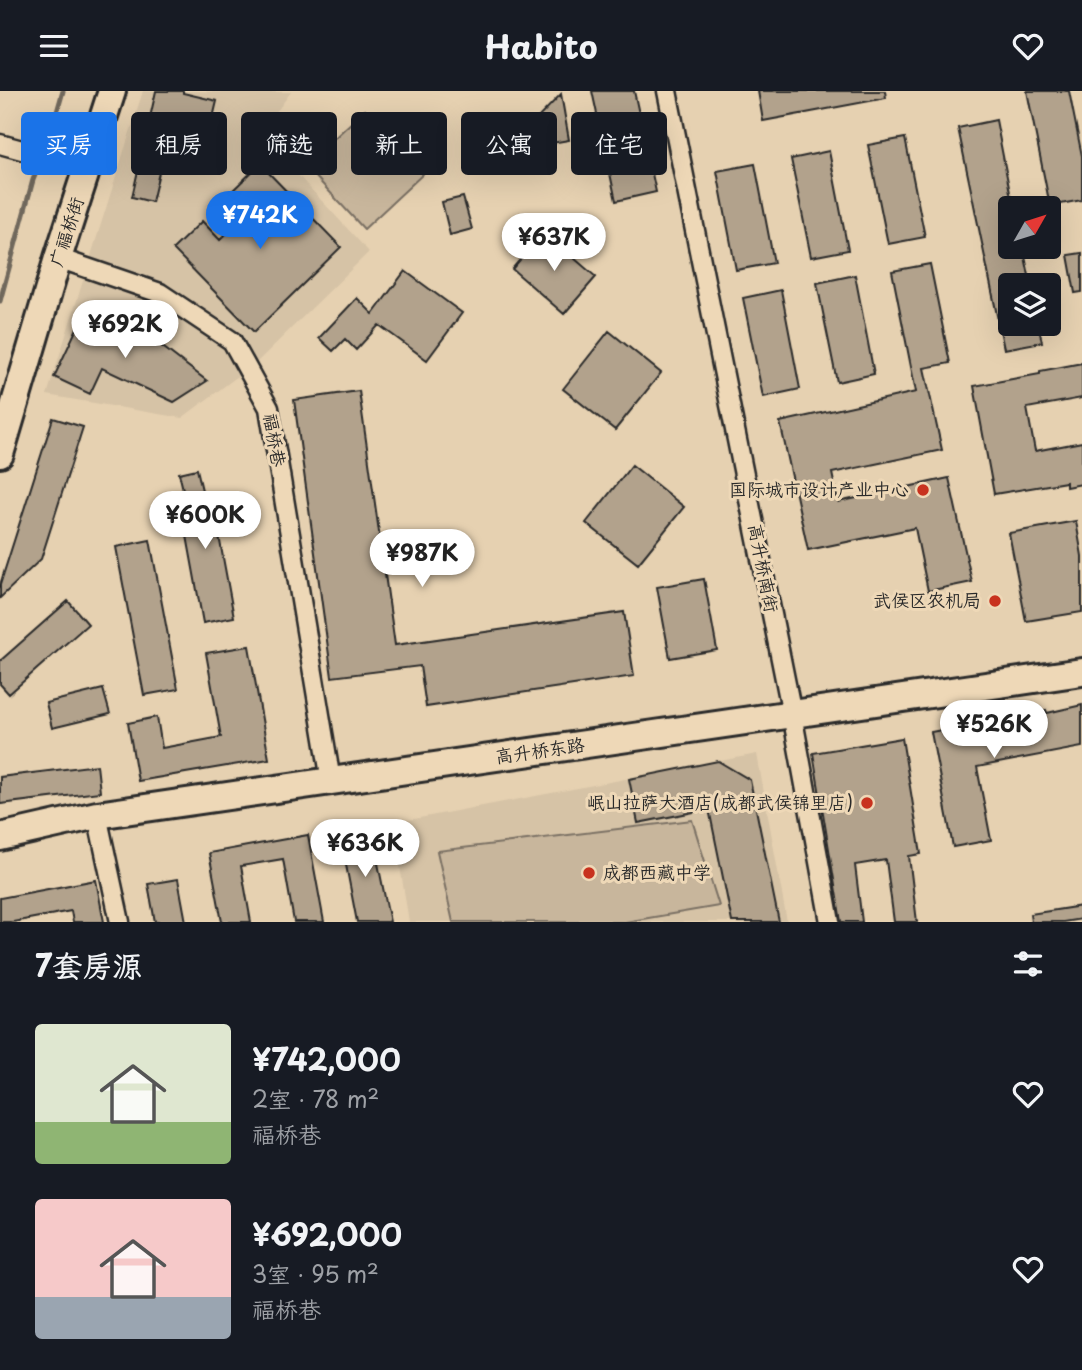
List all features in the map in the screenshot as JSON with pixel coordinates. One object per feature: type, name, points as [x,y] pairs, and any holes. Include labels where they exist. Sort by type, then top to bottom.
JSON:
[{"type":"street","name":"广福桥街","points":[[105,112],[112,91]]},
{"type":"street","name":"高升桥南街","points":[[667,91],[792,713],[830,922]]},
{"type":"street","points":[[0,144],[21,150]]},
{"type":"street","name":"广福桥街","points":[[0,454],[86,175]]},
{"type":"street","name":"福桥巷","points":[[58,258],[160,293],[232,341],[270,408],[331,782]]},
{"type":"street","name":"高升桥东路","points":[[0,837],[97,815],[1082,672]]},
{"type":"street","points":[[97,815],[120,922]]},
{"type":"shaded area","points":[[143,91],[291,92],[276,112],[241,112],[241,175],[298,175],[369,252],[258,361],[182,418],[47,395],[131,129],[131,175],[227,175],[227,112],[136,112]]},
{"type":"shaded area","points":[[351,123],[351,175],[422,175],[364,229],[314,175],[337,175],[337,136]]},
{"type":"shaded area","name":"成都西藏中学","points":[[757,754],[787,922],[409,922],[393,823]]},
{"type":"shaded area","points":[[692,820],[719,906],[625,922],[453,922],[437,851]]},
{"type":"building","points":[[156,91],[183,91],[217,101],[214,112],[151,112]]},
{"type":"building","points":[[592,91],[634,91],[639,112],[597,112]]},
{"type":"building","points":[[758,91],[885,91],[886,98],[763,121]]},
{"type":"building","points":[[1027,91],[1069,91],[1082,156],[1082,200],[1061,204],[1061,196],[1048,196]]},
{"type":"building","points":[[561,94],[569,140],[557,142],[557,112],[544,112]]},
{"type":"building","points":[[996,120],[1011,196],[998,196],[998,259],[1026,259],[1028,273],[998,273],[998,320],[958,128]]},
{"type":"building","points":[[905,138],[925,237],[888,244],[868,145]]},
{"type":"building","points":[[829,151],[848,250],[811,257],[791,159]]},
{"type":"building","points":[[755,164],[774,263],[736,270],[717,171]]},
{"type":"building","points":[[137,175],[158,175],[152,202],[132,197]]},
{"type":"building","points":[[249,175],[271,175],[341,247],[254,332],[173,249],[202,221],[220,240],[249,212],[230,193]]},
{"type":"building","points":[[610,175],[652,175],[656,192],[616,201]]},
{"type":"building","points":[[463,197],[472,229],[450,235],[442,202]]},
{"type":"building","points":[[544,232],[596,277],[564,314],[512,269]]},
{"type":"building","points":[[1082,253],[1082,292],[1075,293],[1068,255]]},
{"type":"building","name":"国际城市设计产业中心","points":[[930,264],[950,363],[924,368],[942,450],[832,473],[838,502],[949,478],[972,582],[928,591],[915,528],[808,550],[780,422],[916,392],[892,271]]},
{"type":"building","points":[[405,271],[462,313],[427,360],[379,325],[356,350],[345,339],[333,351],[319,338],[357,298],[373,314]]},
{"type":"building","points":[[855,275],[874,374],[837,382],[817,283]]},
{"type":"building","points":[[781,290],[800,389],[763,397],[743,298]]},
{"type":"building","points":[[121,315],[207,381],[174,402],[102,368],[90,394],[54,377],[78,326]]},
{"type":"building","points":[[609,331],[661,373],[615,430],[563,389]]},
{"type":"building","points":[[1001,336],[1041,336],[1042,342],[1004,349]]},
{"type":"building","points":[[1082,363],[1082,398],[1027,408],[1035,451],[1082,442],[1082,484],[1066,487],[1066,482],[994,494],[974,386]]},
{"type":"building","points":[[359,391],[395,645],[624,612],[634,676],[426,707],[420,666],[332,677],[294,400]]},
{"type":"building","points":[[53,418],[83,427],[41,559],[0,598],[0,585]]},
{"type":"building","points":[[632,465],[684,507],[638,564],[586,523]]},
{"type":"building","points":[[197,469],[204,499],[212,498],[234,617],[203,623],[181,503],[186,502],[179,473]]},
{"type":"building","points":[[1076,521],[1082,556],[1082,612],[1026,621],[1009,533]]},
{"type":"building","points":[[150,540],[178,689],[144,695],[116,547]]},
{"type":"building","points":[[704,579],[717,650],[670,658],[657,587]]},
{"type":"building","points":[[68,601],[88,624],[9,694],[0,684],[0,661]]},
{"type":"building","points":[[249,646],[269,759],[138,781],[128,723],[157,717],[162,748],[221,737],[206,653]]},
{"type":"building","points":[[103,689],[110,714],[52,728],[46,703]]},
{"type":"building","points":[[1082,705],[1082,747],[977,767],[991,840],[953,847],[931,732]]},
{"type":"building","name":"岷山拉萨大酒店(成都武侯锦里店)","points":[[902,738],[921,854],[909,856],[917,922],[894,922],[886,860],[855,865],[862,922],[841,922],[813,753]]},
{"type":"building","points":[[718,761],[750,780],[779,922],[732,922],[709,809],[638,823],[629,779]]},
{"type":"building","points":[[97,765],[100,792],[0,804],[0,777]]},
{"type":"building","points":[[372,834],[390,922],[357,922],[341,839]]},
{"type":"building","points":[[308,835],[324,922],[294,922],[283,859],[241,866],[251,922],[222,922],[209,853]]},
{"type":"building","points":[[178,879],[186,922],[155,922],[148,884]]},
{"type":"building","points":[[96,880],[104,922],[73,922],[71,911],[0,922],[0,898]]},
{"type":"building","points":[[1082,906],[1082,919],[1031,922],[1030,914]]},
{"type":"waterway","points":[[0,301],[33,180],[49,140],[63,91]]},
{"type":"place","name":"国际城市设计产业中心","points":[[923,490]]},
{"type":"place","name":"武侯区农机局","points":[[995,601]]},
{"type":"place","name":"岷山拉萨大酒店(成都武侯锦里店)","points":[[867,803]]},
{"type":"place","name":"成都西藏中学","points":[[589,873]]}]
